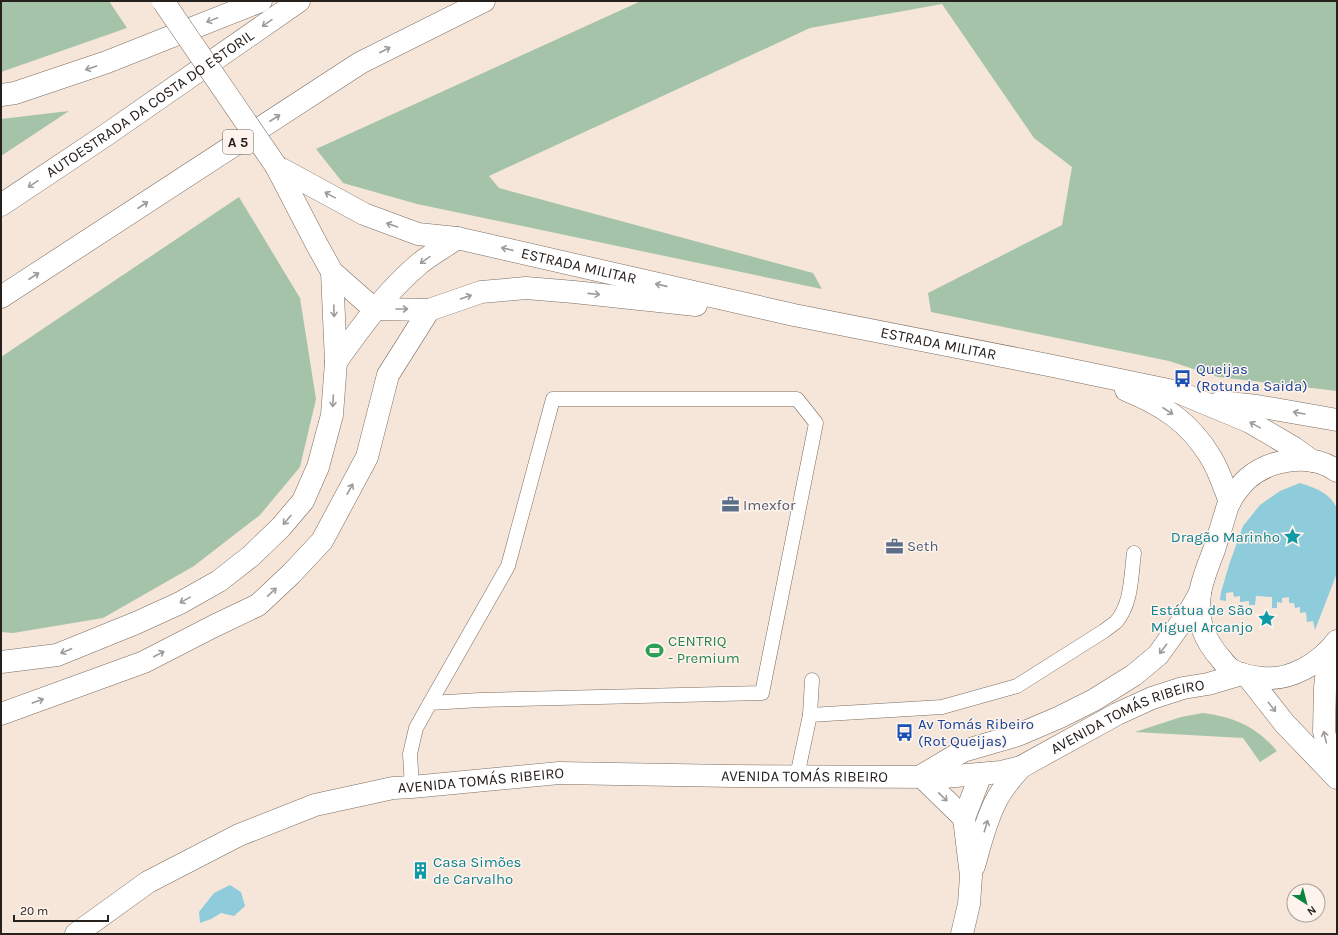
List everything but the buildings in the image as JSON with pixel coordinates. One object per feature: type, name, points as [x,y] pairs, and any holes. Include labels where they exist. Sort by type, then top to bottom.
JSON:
[{"type":"main road","points":[[163,1],[276,166],[332,272],[374,309]]},
{"type":"main road","points":[[1,96],[15,93],[107,62],[261,1]]},
{"type":"main road","name":"AUTOESTRADA DA COSTA DO ESTORIL","points":[[1,206],[299,1]]},
{"type":"main road","name":"A 5","points":[[1,297],[360,63],[484,1]]},
{"type":"main road","name":"ESTRADA MILITAR","points":[[276,166],[364,214],[418,234],[457,238],[794,315],[1178,392],[1250,422],[1294,448],[1329,466]]},
{"type":"main road","points":[[336,362],[374,309],[396,286],[420,263],[457,238]]},
{"type":"main road","points":[[1,662],[57,654],[136,623],[180,603],[219,581],[251,556],[281,527],[303,501],[318,467],[332,416],[336,362],[332,272]]},
{"type":"main road","name":"ESTRADA MILITAR","points":[[374,309],[429,310],[481,292],[526,288],[794,315]]},
{"type":"main road","points":[[1,714],[144,662],[258,605],[292,574],[322,541],[367,457],[388,375],[429,310]]},
{"type":"main road","name":"ESTRADA MILITAR","points":[[1082,372],[1149,399],[1174,414],[1194,435],[1210,457],[1230,502]]},
{"type":"main road","name":"ESTRADA MILITAR","points":[[1196,399],[1257,406],[1337,420]]},
{"type":"main road","points":[[1329,466],[1292,460],[1276,464],[1257,472],[1246,480],[1230,502],[1200,593],[1199,614],[1202,631],[1214,651],[1230,668],[1245,675],[1271,679],[1294,674],[1313,664],[1333,646]]},
{"type":"main road","name":"AVENIDA TOMÁS RIBEIRO","points":[[922,776],[963,751],[1018,735],[1060,717],[1094,700],[1134,676],[1158,655],[1191,609],[1200,593]]},
{"type":"main road","points":[[1333,646],[1326,688],[1324,730],[1329,754],[1337,774]]},
{"type":"main road","points":[[1245,675],[1285,724],[1337,778]]},
{"type":"main road","name":"AVENIDA TOMÁS RIBEIRO","points":[[76,934],[148,882],[239,835],[316,805],[393,788],[559,773],[944,777],[1000,772],[1021,767],[1117,714],[1152,698],[1183,688],[1208,684],[1245,675]]},
{"type":"main road","points":[[962,934],[969,904],[971,876],[964,818],[981,774],[994,762],[1060,717]]},
{"type":"main road","points":[[971,876],[987,821],[995,802],[1004,787],[1021,767]]},
{"type":"main road","points":[[922,776],[964,818]]},
{"type":"lane","points":[[412,787],[410,754],[416,728],[430,703],[508,566],[553,399],[797,399],[816,423],[762,693],[480,700],[430,703]]},
{"type":"lane","points":[[810,716],[942,707],[1017,686],[1104,632],[1117,621],[1126,606],[1134,553]]},
{"type":"lane","points":[[797,776],[810,716],[812,680]]},
{"type":"green space","points":[[1,1],[109,1],[127,28],[1,72]]},
{"type":"green space","points":[[641,1],[1337,1],[1337,391],[1218,377],[1169,361],[931,312],[928,293],[1062,225],[1072,167],[1034,138],[942,4],[810,28],[489,176],[499,188],[813,273],[822,289],[417,204],[343,183],[316,149]]},
{"type":"green space","points":[[69,111],[1,156],[1,119]]},
{"type":"green space","points":[[239,197],[300,298],[316,399],[300,467],[260,515],[194,566],[103,618],[13,633],[1,632],[1,357]]},
{"type":"green space","points":[[1203,713],[1225,717],[1244,724],[1253,729],[1277,751],[1260,762],[1243,738],[1135,732],[1181,717]]},
{"type":"water","points":[[1300,483],[1326,494],[1337,508],[1337,573],[1315,630],[1313,621],[1307,622],[1306,612],[1300,613],[1300,607],[1295,608],[1294,603],[1289,603],[1289,597],[1282,598],[1282,603],[1277,602],[1277,608],[1272,608],[1272,597],[1256,596],[1255,605],[1249,605],[1249,601],[1240,602],[1240,596],[1234,597],[1233,592],[1226,593],[1226,601],[1220,600],[1230,562],[1243,526],[1260,505],[1280,491]]},
{"type":"water","points":[[230,885],[241,892],[245,906],[234,916],[221,913],[200,923],[199,912],[214,893]]},
{"type":"place","name":"Queijas (Rotunda Saida)","points":[[1183,378]]},
{"type":"place","name":"Imexfor","points":[[730,505]]},
{"type":"place","name":"Dragão Marinho","points":[[1293,537]]},
{"type":"place","name":"Seth","points":[[894,546]]},
{"type":"place","name":"Estátua de São Miguel Arcanjo","points":[[1266,619]]},
{"type":"place","name":"CENTRIQ - Premium","points":[[655,650]]},
{"type":"place","name":"Av Tomás Ribeiro (Rot Queijas)","points":[[905,733]]},
{"type":"place","name":"Casa Simões de Carvalho","points":[[420,871]]}]
